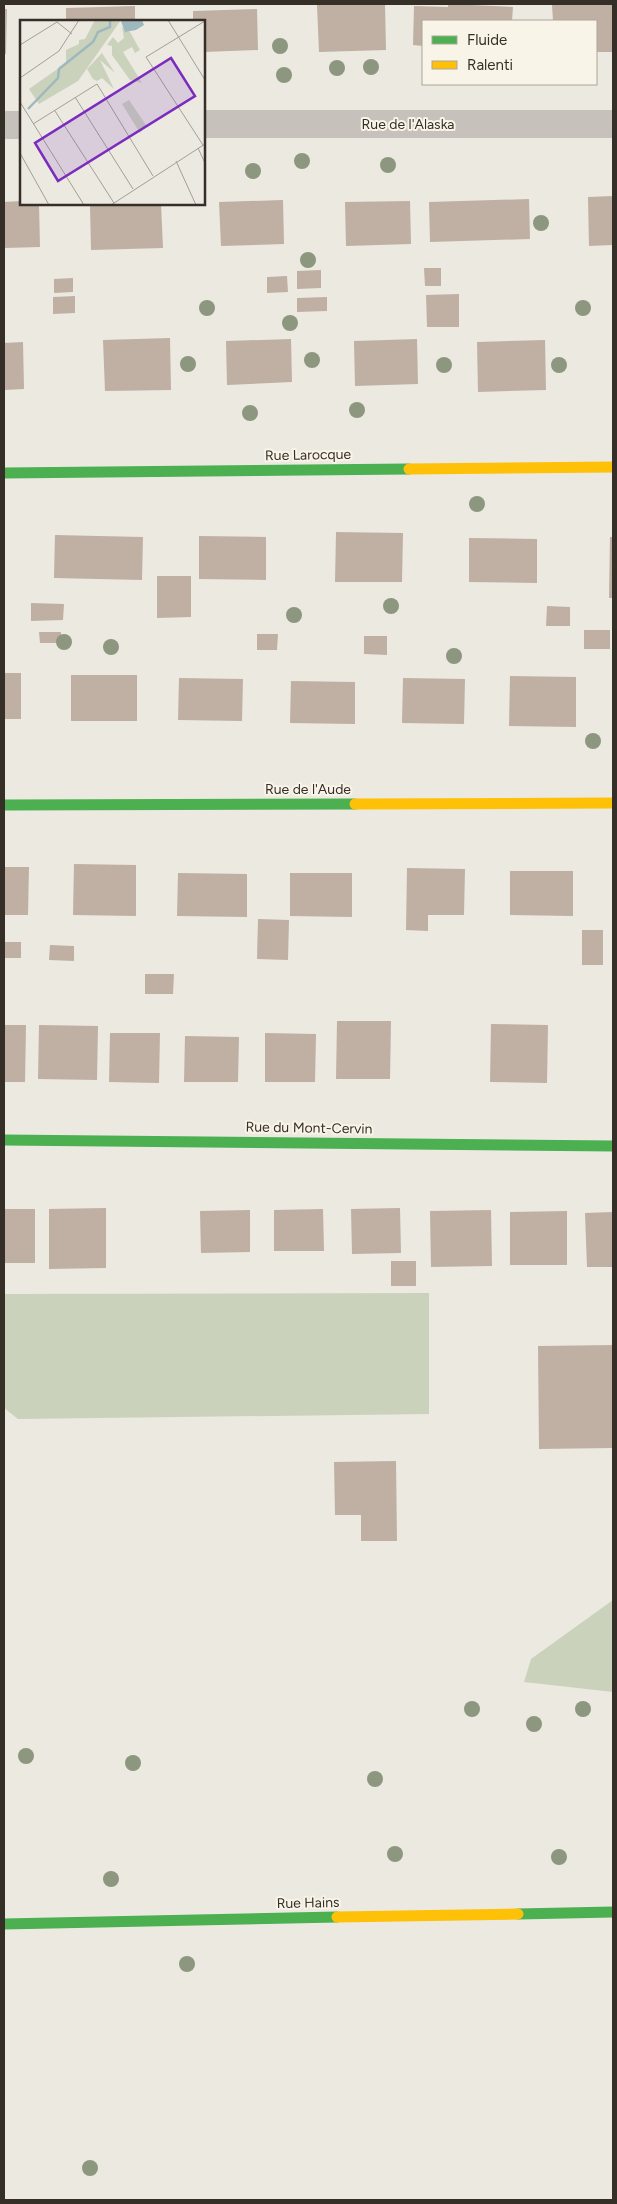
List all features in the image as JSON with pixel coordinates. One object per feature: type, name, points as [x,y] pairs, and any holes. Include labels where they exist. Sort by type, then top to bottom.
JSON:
[{"type":"street","name":"Rue de l'Alaska","points":[[205,124],[613,124]]},
{"type":"street","points":[[4,125],[20,125]]},
{"type":"street","name":"Rue Larocque","points":[[4,473],[613,467]]},
{"type":"street","name":"Rue de l'Aude","points":[[4,805],[613,803]]},
{"type":"street","name":"Rue du Mont-Cervin","points":[[4,1140],[613,1146]]},
{"type":"street","name":"Rue Hains","points":[[4,1924],[613,1912]]},
{"type":"green space","points":[[429,1293],[429,1414],[18,1419],[4,1408],[4,1294]]},
{"type":"green space","points":[[613,1600],[613,1692],[524,1682],[531,1659]]},
{"type":"building","points":[[385,4],[386,50],[319,52],[317,5]]},
{"type":"building","points":[[448,4],[513,7],[512,20],[422,20],[422,46],[413,45],[414,6],[448,7]]},
{"type":"building","points":[[613,4],[613,52],[597,52],[597,20],[553,20],[552,5]]},
{"type":"building","points":[[135,6],[135,20],[66,20],[66,8]]},
{"type":"building","points":[[4,9],[7,9],[6,54],[4,54]]},
{"type":"building","points":[[257,9],[258,50],[205,52],[205,20],[193,20],[193,11]]},
{"type":"building","points":[[613,196],[613,245],[589,246],[588,197]]},
{"type":"building","points":[[529,199],[530,239],[430,242],[429,202]]},
{"type":"building","points":[[283,200],[284,244],[221,246],[219,202]]},
{"type":"building","points":[[20,201],[20,205],[39,205],[40,247],[4,248],[4,202]]},
{"type":"building","points":[[410,201],[411,244],[346,246],[345,202]]},
{"type":"building","points":[[161,205],[163,248],[91,250],[90,206]]},
{"type":"building","points":[[424,268],[441,268],[441,286],[425,286]]},
{"type":"building","points":[[321,270],[321,288],[297,289],[297,271]]},
{"type":"building","points":[[287,276],[288,292],[267,293],[267,277]]},
{"type":"building","points":[[73,278],[73,292],[54,293],[54,279]]},
{"type":"building","points":[[459,294],[459,327],[427,327],[426,295]]},
{"type":"building","points":[[75,296],[75,313],[53,314],[53,297]]},
{"type":"building","points":[[327,297],[327,311],[297,312],[297,298]]},
{"type":"building","points":[[170,338],[171,390],[105,391],[103,340]]},
{"type":"building","points":[[291,339],[292,382],[227,385],[226,341]]},
{"type":"building","points":[[417,339],[418,384],[355,386],[354,341]]},
{"type":"building","points":[[545,340],[546,390],[478,392],[477,342]]},
{"type":"building","points":[[23,342],[24,389],[4,390],[4,343]]},
{"type":"building","points":[[336,532],[403,533],[402,582],[335,582]]},
{"type":"building","points":[[55,535],[143,537],[142,580],[54,578]]},
{"type":"building","points":[[199,536],[266,537],[266,580],[199,579]]},
{"type":"building","points":[[610,537],[613,537],[613,598],[609,598]]},
{"type":"building","points":[[469,538],[537,539],[537,583],[469,582]]},
{"type":"building","points":[[157,576],[191,576],[191,617],[157,618]]},
{"type":"building","points":[[31,603],[64,604],[63,620],[31,621]]},
{"type":"building","points":[[547,606],[570,607],[570,626],[546,626]]},
{"type":"building","points":[[584,630],[610,630],[610,649],[584,649]]},
{"type":"building","points":[[39,632],[61,632],[61,643],[40,643]]},
{"type":"building","points":[[257,634],[278,634],[277,650],[257,650]]},
{"type":"building","points":[[364,636],[387,636],[387,655],[364,654]]},
{"type":"building","points":[[4,673],[21,673],[21,719],[4,719]]},
{"type":"building","points":[[71,675],[137,675],[137,721],[71,721]]},
{"type":"building","points":[[510,676],[576,677],[576,727],[509,726]]},
{"type":"building","points":[[179,678],[243,679],[242,721],[178,720]]},
{"type":"building","points":[[403,678],[465,679],[464,724],[402,723]]},
{"type":"building","points":[[291,681],[355,682],[355,724],[290,723]]},
{"type":"building","points":[[74,864],[136,865],[136,916],[73,915]]},
{"type":"building","points":[[4,867],[29,867],[28,915],[4,915]]},
{"type":"building","points":[[407,868],[465,869],[464,915],[428,915],[428,931],[406,930]]},
{"type":"building","points":[[510,871],[573,871],[573,916],[510,915]]},
{"type":"building","points":[[178,873],[247,874],[247,917],[177,916]]},
{"type":"building","points":[[290,873],[352,873],[352,917],[290,916]]},
{"type":"building","points":[[258,919],[289,920],[288,960],[257,959]]},
{"type":"building","points":[[582,930],[603,930],[603,965],[582,965]]},
{"type":"building","points":[[4,942],[21,942],[21,958],[4,958]]},
{"type":"building","points":[[50,945],[74,946],[74,961],[49,960]]},
{"type":"building","points":[[145,974],[174,974],[173,994],[145,994]]},
{"type":"building","points":[[337,1021],[391,1021],[390,1079],[336,1079]]},
{"type":"building","points":[[491,1024],[548,1025],[547,1083],[490,1082]]},
{"type":"building","points":[[4,1025],[26,1025],[25,1082],[4,1082]]},
{"type":"building","points":[[39,1025],[98,1026],[97,1080],[38,1079]]},
{"type":"building","points":[[110,1033],[160,1033],[159,1083],[109,1082]]},
{"type":"building","points":[[265,1033],[316,1034],[315,1082],[265,1082]]},
{"type":"building","points":[[185,1036],[239,1037],[238,1082],[184,1082]]},
{"type":"building","points":[[106,1208],[106,1268],[49,1269],[49,1209]]},
{"type":"building","points":[[400,1208],[401,1253],[352,1254],[351,1209]]},
{"type":"building","points":[[4,1209],[35,1209],[35,1263],[4,1263]]},
{"type":"building","points":[[323,1209],[324,1251],[274,1251],[274,1210]]},
{"type":"building","points":[[250,1210],[250,1252],[201,1253],[200,1211]]},
{"type":"building","points":[[491,1210],[492,1266],[431,1267],[430,1211]]},
{"type":"building","points":[[567,1211],[567,1265],[510,1265],[510,1212]]},
{"type":"building","points":[[613,1212],[613,1267],[587,1267],[585,1213]]},
{"type":"building","points":[[391,1261],[416,1261],[416,1286],[391,1286]]},
{"type":"building","points":[[613,1345],[613,1448],[539,1449],[538,1346]]},
{"type":"building","points":[[396,1461],[397,1541],[361,1541],[361,1515],[335,1515],[334,1462]]},
{"type":"traffic: fast","points":[[4,473],[409,469]]},
{"type":"traffic: fast","points":[[4,805],[355,804]]},
{"type":"traffic: fast","points":[[4,1140],[613,1146]]},
{"type":"traffic: fast","points":[[518,1914],[613,1912]]},
{"type":"traffic: fast","points":[[4,1924],[337,1917]]},
{"type":"traffic: slow","points":[[409,469],[613,467]]},
{"type":"traffic: slow","points":[[355,804],[613,803]]},
{"type":"traffic: slow","points":[[337,1917],[518,1914]]}]
